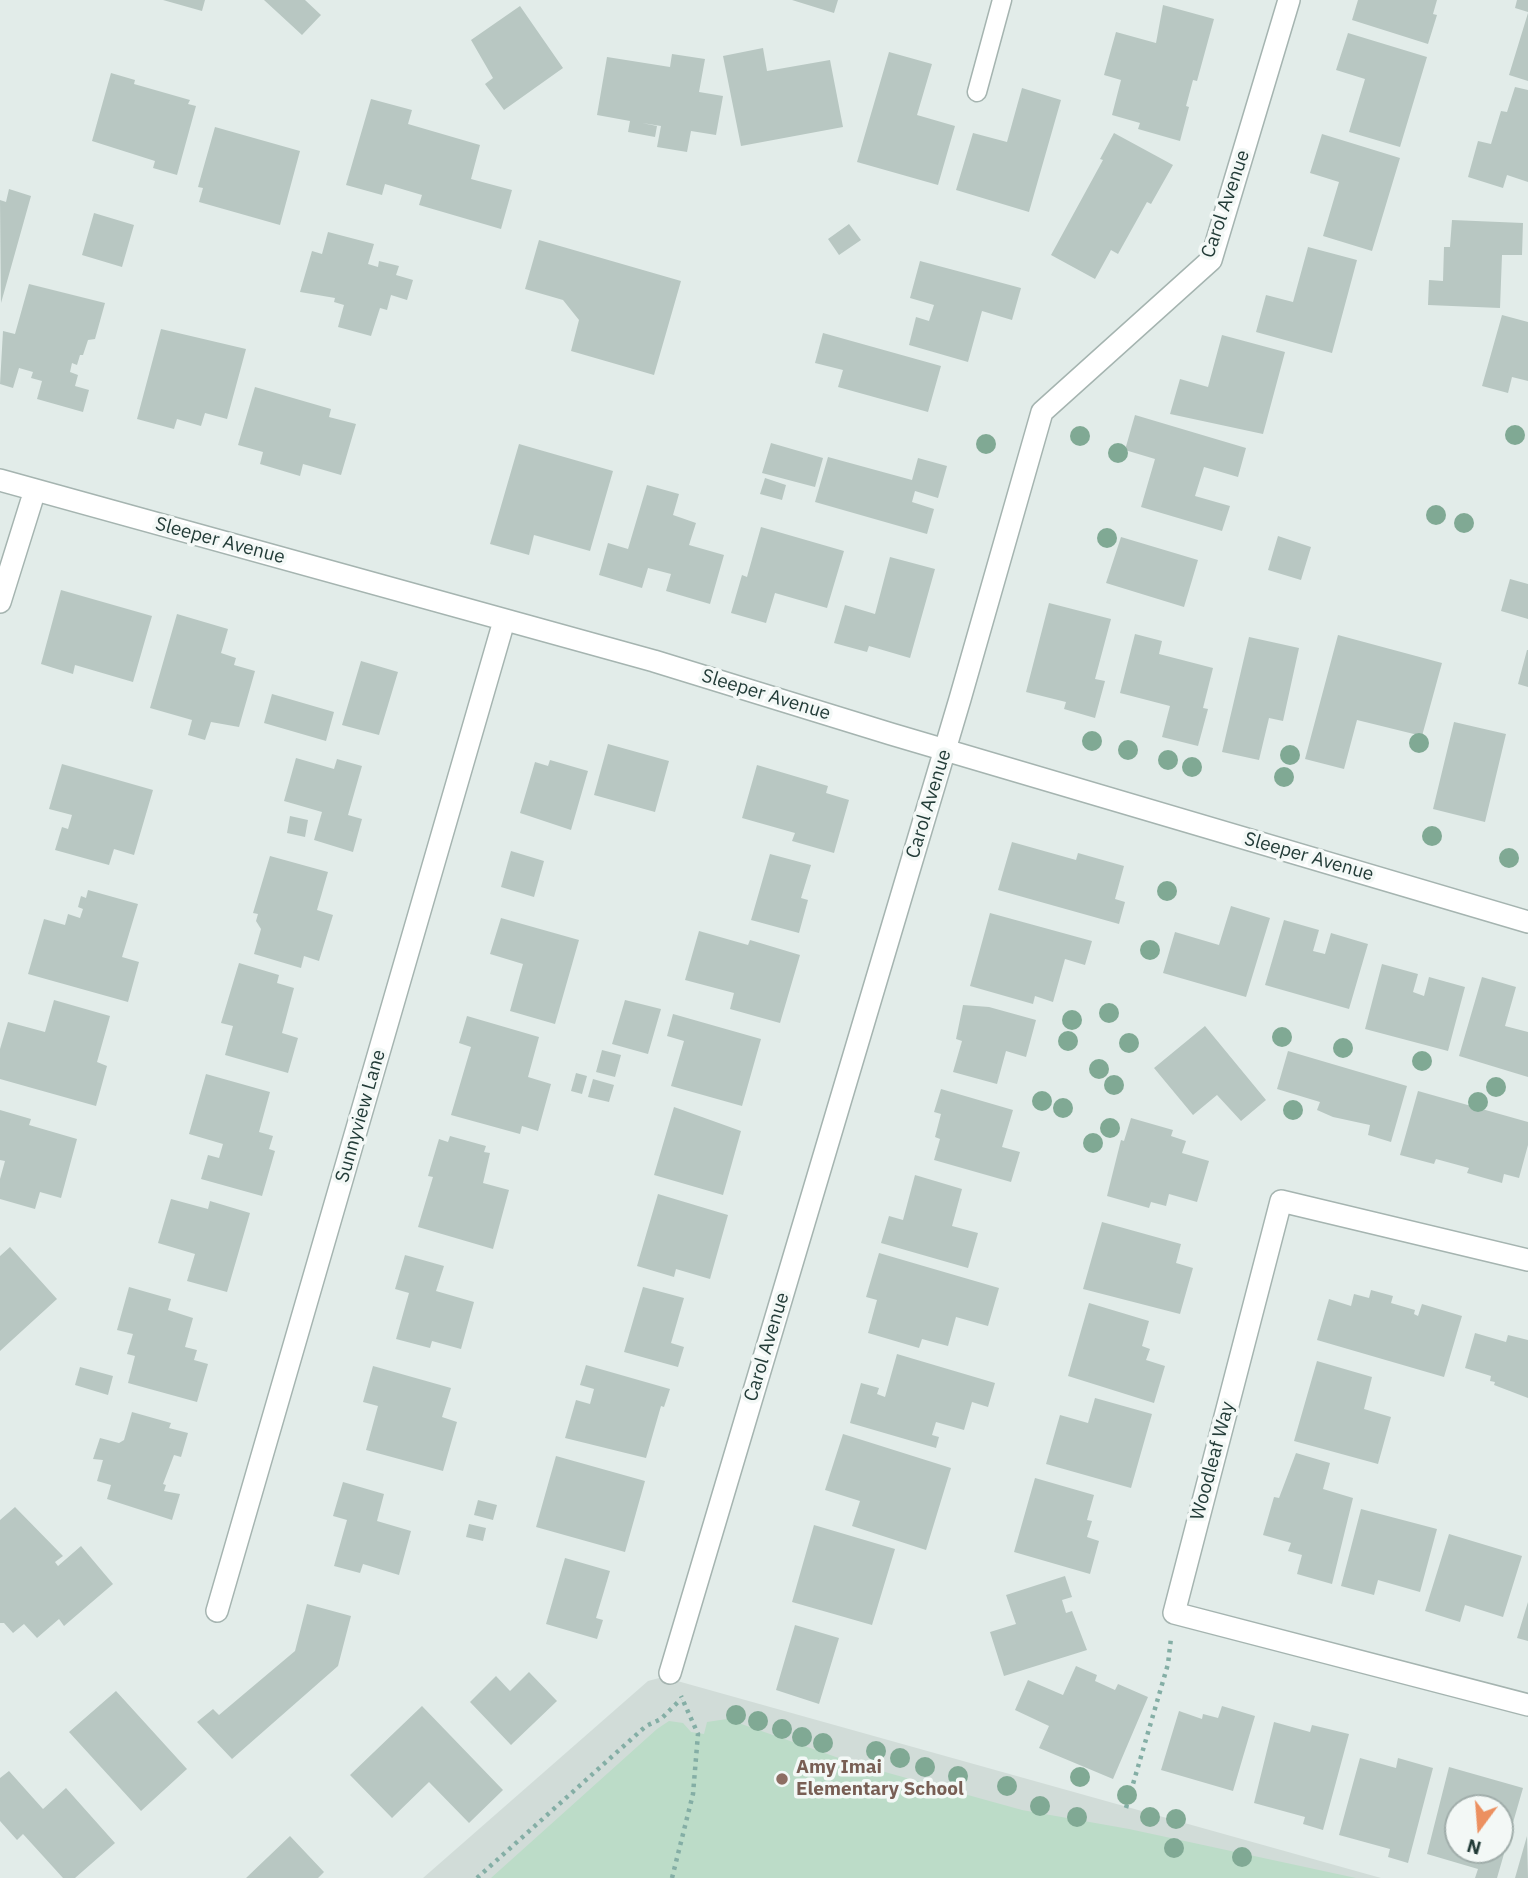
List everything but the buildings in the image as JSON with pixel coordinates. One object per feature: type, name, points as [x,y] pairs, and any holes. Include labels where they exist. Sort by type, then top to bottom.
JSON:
[{"type":"street","name":"Carol Avenue","points":[[670,1673],[946,749],[1042,412],[1211,260],[1289,0]]},
{"type":"street","name":"Sleeper Avenue","points":[[0,480],[654,661],[1528,922]]},
{"type":"street","points":[[0,602],[35,490]]},
{"type":"street","name":"Sunnyview Lane","points":[[217,1611],[504,621]]},
{"type":"street","name":"Woodleaf Way","points":[[1174,1613],[1281,1201],[1528,1260]]},
{"type":"street","points":[[1174,1613],[1528,1705]]},
{"type":"lane","points":[[977,92],[1002,0]]},
{"type":"path","points":[[1126,1808],[1168,1664],[1174,1613]]},
{"type":"path","points":[[670,1673],[698,1734],[693,1794],[672,1878]]},
{"type":"path","points":[[477,1878],[646,1726],[661,1719],[682,1698]]},
{"type":"shaded area","name":"Amy Imai Elementary School","points":[[663,1677],[1381,1878],[423,1878],[648,1681]]},
{"type":"green space","name":"Amy Imai Elementary School","points":[[727,1719],[856,1764],[1022,1810],[1129,1829],[1356,1878],[491,1878],[657,1729],[669,1721],[683,1723],[691,1732],[704,1734],[707,1722]]},
{"type":"place","name":"Amy Imai Elementary School","points":[[782,1779]]}]
